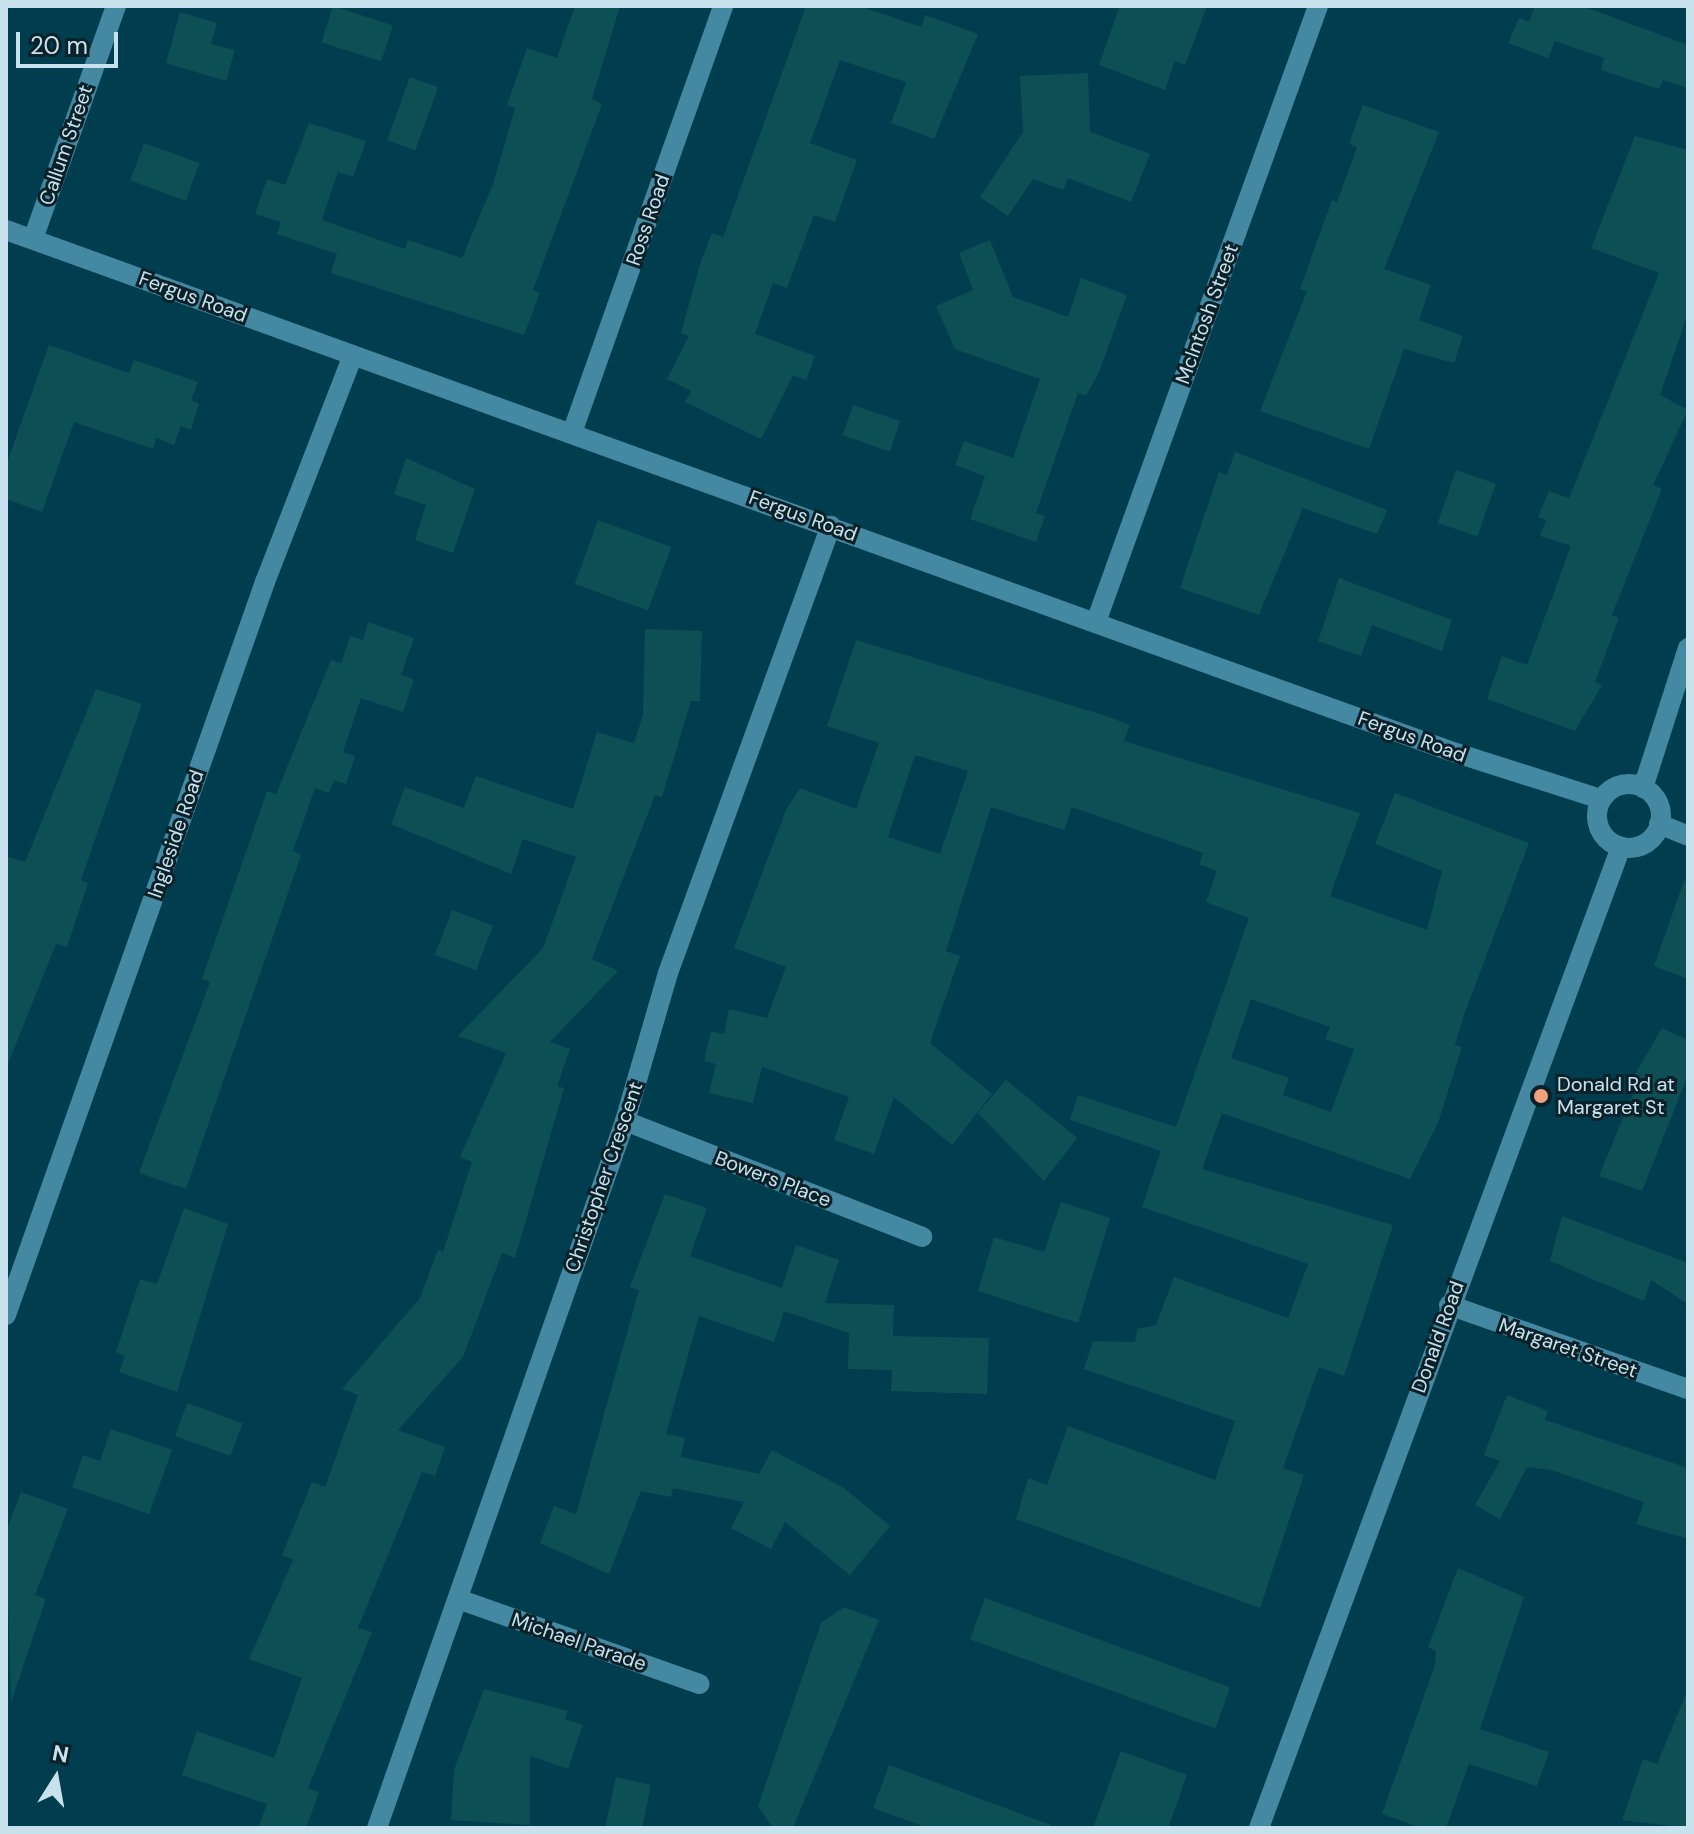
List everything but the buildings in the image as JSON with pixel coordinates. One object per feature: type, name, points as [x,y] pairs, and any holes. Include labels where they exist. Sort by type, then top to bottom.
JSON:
[{"type":"street","name":"Callum Street","points":[[33,239],[116,6]]},
{"type":"street","name":"Ross Road","points":[[572,433],[723,6]]},
{"type":"street","name":"McIntosh Street","points":[[1096,622],[1318,6]]},
{"type":"street","name":"Fergus Road","points":[[6,230],[1096,622],[1601,799]]},
{"type":"street","name":"Ingleside Road","points":[[6,1315],[10,1291],[265,582],[353,355]]},
{"type":"street","name":"Christopher Crescent","points":[[377,1828],[625,1121],[668,973],[831,526]]},
{"type":"street","points":[[1643,788],[1688,648]]},
{"type":"street","points":[[1615,787],[1643,788],[1658,803],[1659,824],[1641,846],[1621,847],[1599,828],[1601,799],[1615,787]]},
{"type":"street","points":[[1659,824],[1688,836]]},
{"type":"street","name":"Donald Road","points":[[1259,1828],[1449,1305],[1621,847]]},
{"type":"street","name":"Bowers Place","points":[[625,1121],[922,1237]]},
{"type":"street","name":"Margaret Street","points":[[1449,1305],[1688,1389]]},
{"type":"street","name":"Michael Parade","points":[[458,1599],[700,1684]]},
{"type":"place","name":"Donald Rd at Margaret St","points":[[1541,1096]]}]
